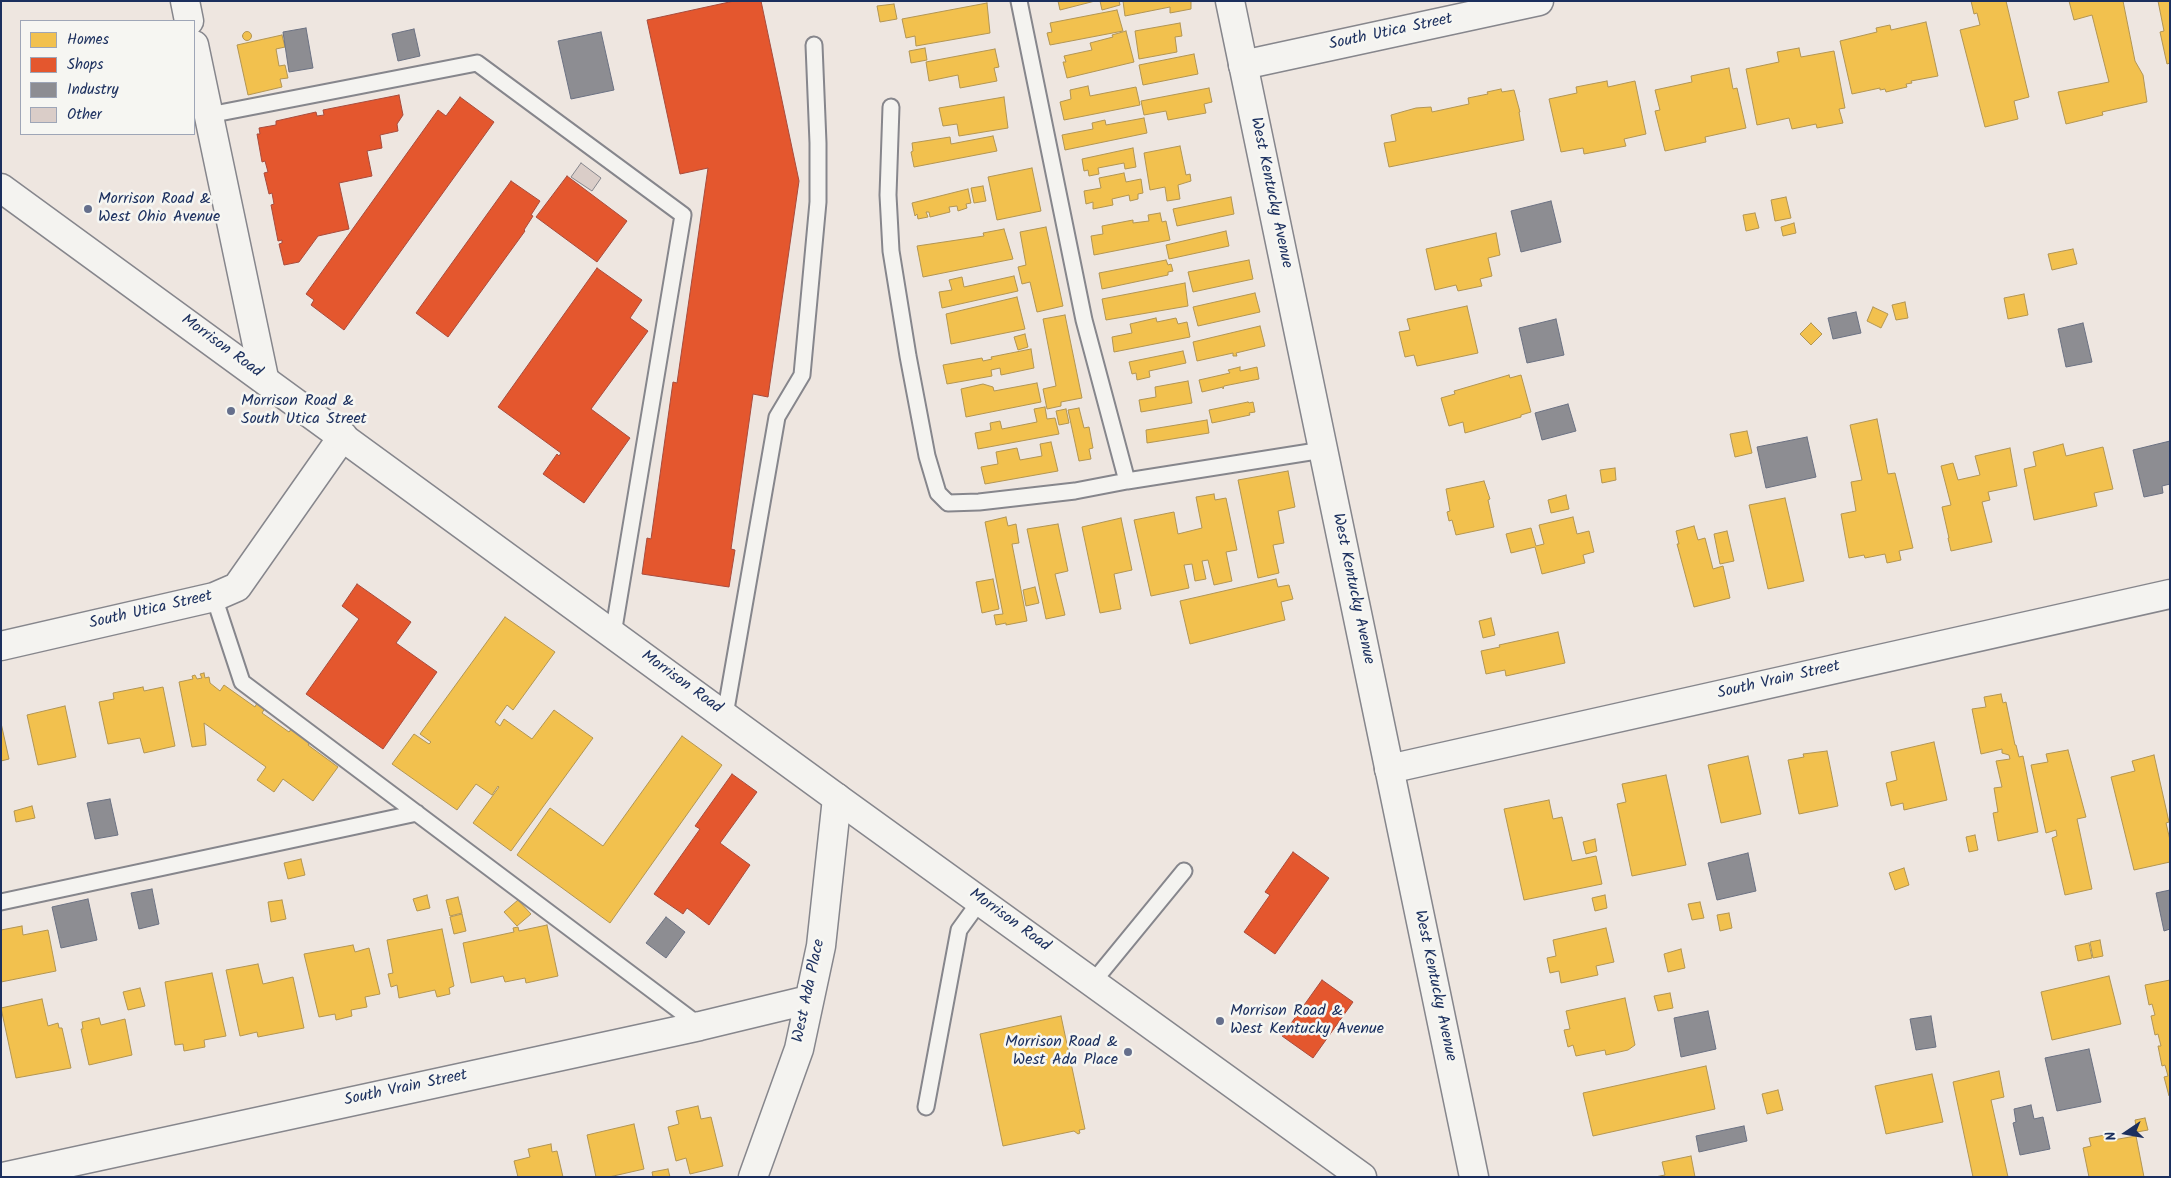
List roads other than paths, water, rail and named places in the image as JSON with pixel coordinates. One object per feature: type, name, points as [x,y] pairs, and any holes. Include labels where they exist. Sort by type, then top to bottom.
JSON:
[{"type":"street","points":[[184,1],[189,20]]},
{"type":"street","name":"West Kentucky Avenue","points":[[1230,1],[1474,1177]]},
{"type":"street","name":"South Utica Street","points":[[1243,64],[1539,1]]},
{"type":"street","points":[[195,49],[264,378]]},
{"type":"street","name":"Morrison Road","points":[[1,188],[264,378],[837,798],[1362,1177]]},
{"type":"street","name":"South Utica Street","points":[[1,646],[214,597],[237,586],[343,436]]},
{"type":"street","name":"South Vrain Street","points":[[1389,769],[2170,594]]},
{"type":"street","name":"West Ada Place","points":[[753,1177],[799,1049],[821,946],[837,798]]},
{"type":"street","name":"South Vrain Street","points":[[3,1177],[700,1026],[808,1000]]},
{"type":"lane","points":[[1019,1],[1084,320],[1127,481]]},
{"type":"lane","points":[[725,715],[777,417],[802,374],[818,202],[818,143],[814,45]]},
{"type":"lane","points":[[209,115],[478,63],[683,215],[613,634]]},
{"type":"lane","points":[[891,107],[888,196],[891,251],[927,456],[938,493],[948,503],[978,502],[1075,491],[1323,450]]},
{"type":"lane","points":[[214,597],[242,682],[700,1026]]},
{"type":"lane","points":[[1,902],[417,813]]},
{"type":"lane","points":[[1093,982],[1184,871]]},
{"type":"lane","points":[[926,1107],[959,930],[980,901]]},
{"type":"place","name":"Morrison Road & West Ohio Avenue","points":[[88,209]]},
{"type":"place","name":"Morrison Road & South Utica Street","points":[[231,411]]},
{"type":"place","name":"Morrison Road & West Kentucky Avenue","points":[[1220,1021]]},
{"type":"place","name":"Morrison Road & West Ada Place","points":[[1128,1052]]}]
